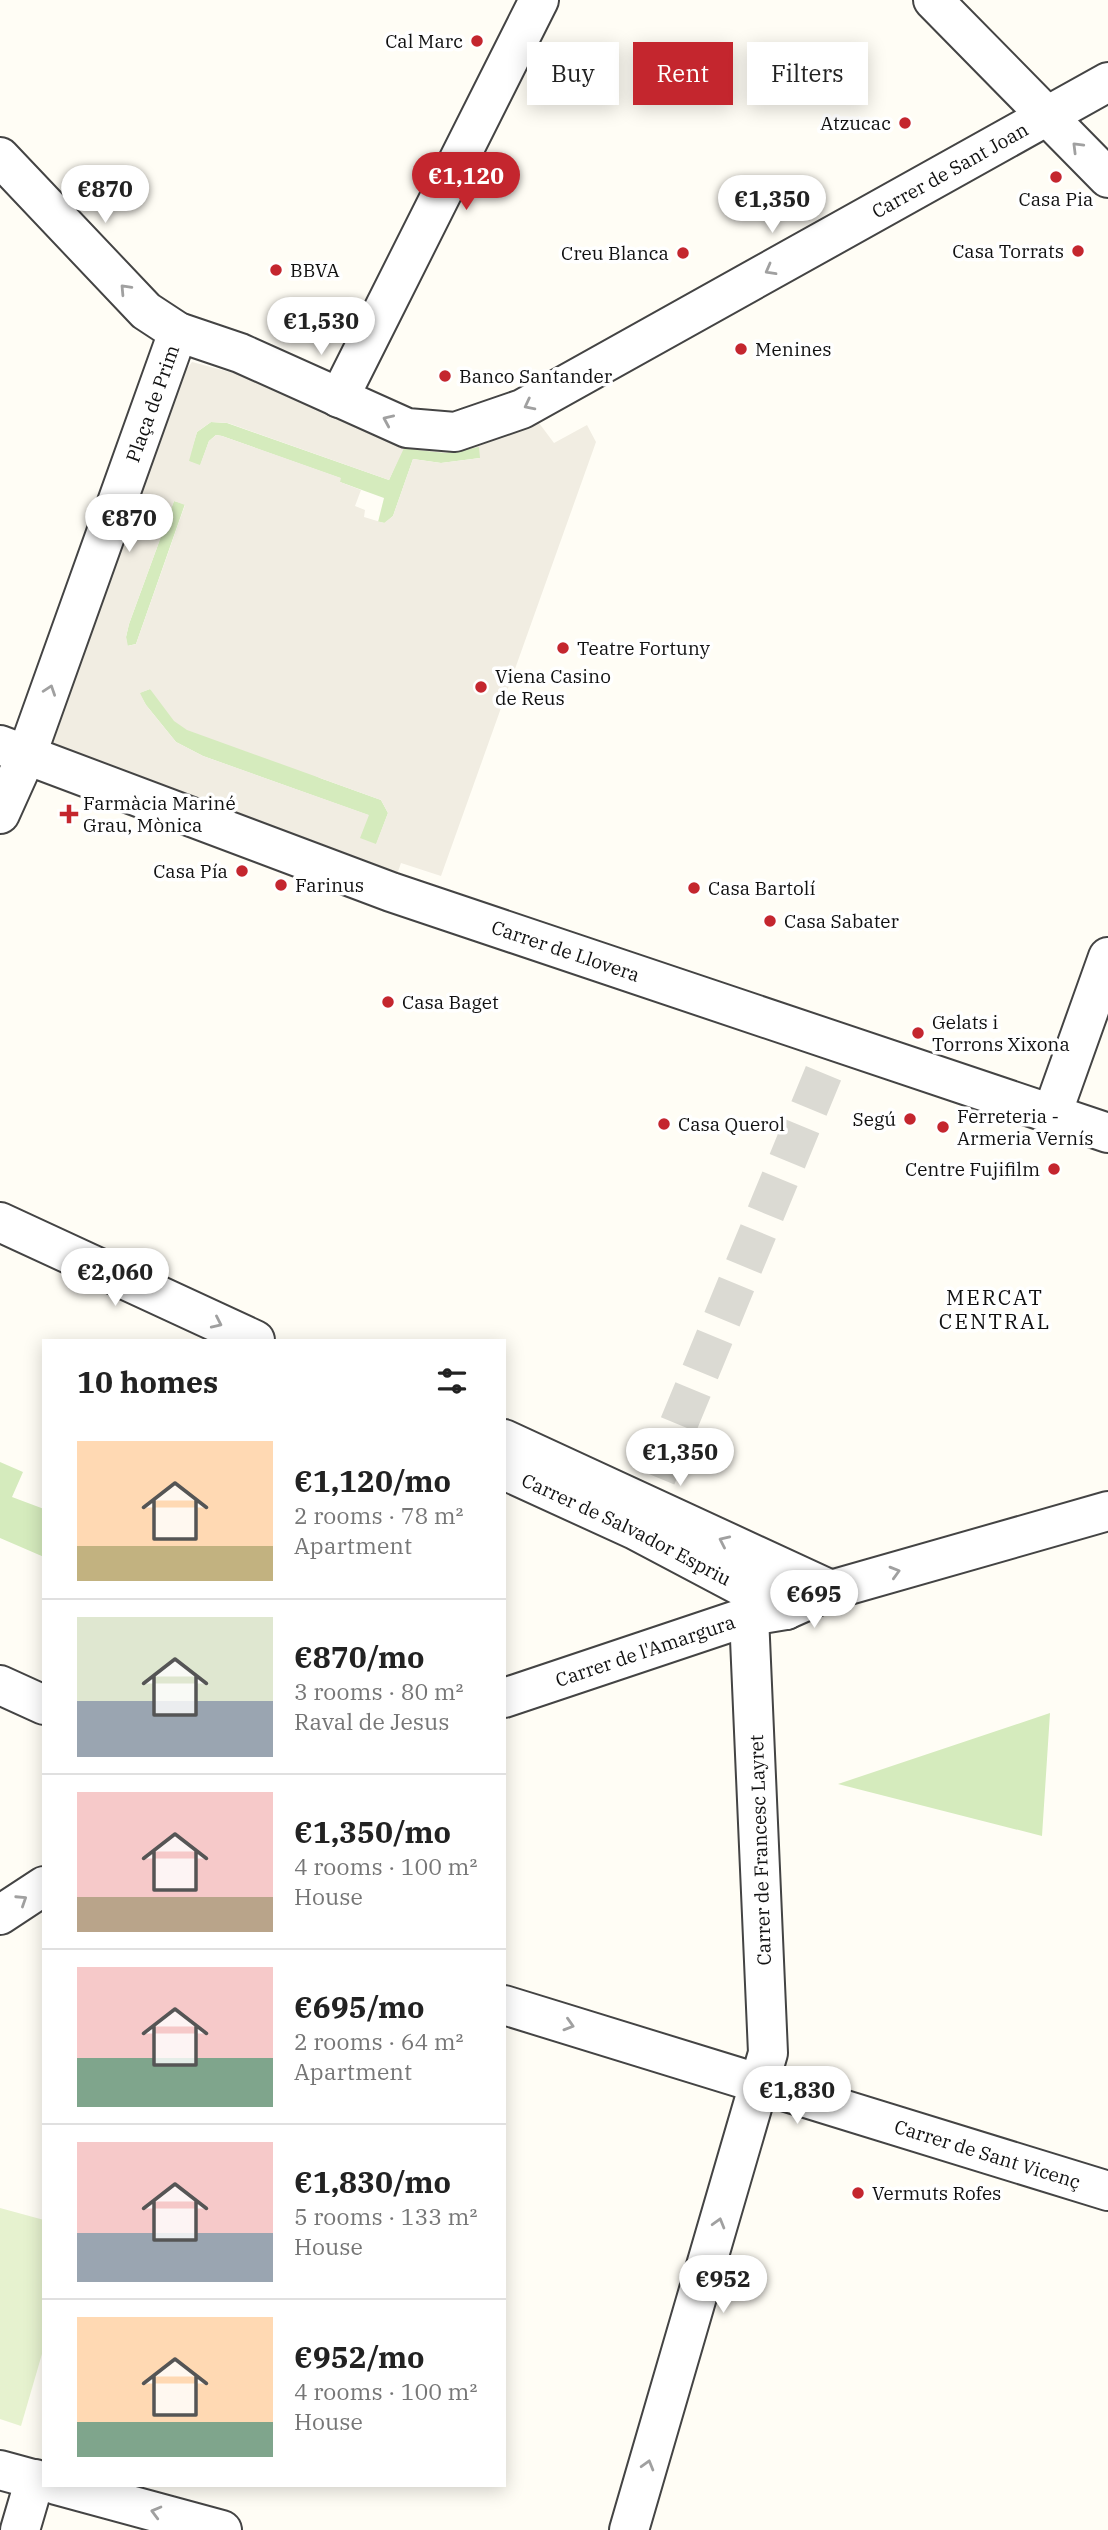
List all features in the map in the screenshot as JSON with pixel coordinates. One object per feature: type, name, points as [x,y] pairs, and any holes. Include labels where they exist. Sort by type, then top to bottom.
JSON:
[{"type":"street","points":[[340,398],[539,0]]},
{"type":"street","points":[[933,0],[1108,178]]},
{"type":"street","name":"Carrer de Sant Joan","points":[[455,432],[522,409],[1108,82]]},
{"type":"street","points":[[3,166],[146,311],[178,332]]},
{"type":"street","name":"Plaça de Prim","points":[[0,814],[13,750],[178,332],[240,353],[407,428],[455,432]]},
{"type":"street","name":"Carrer de Llovera","points":[[13,750],[391,892],[1108,1133]]},
{"type":"street","points":[[1052,1114],[1108,957]]},
{"type":"street","points":[[0,1222],[253,1339]]},
{"type":"street","name":"Carrer de Salvador Espriu","points":[[506,1440],[831,1590]]},
{"type":"street","name":"Carrer de Salvador Espriu","points":[[506,1470],[635,1530],[786,1610]]},
{"type":"street","name":"Carrer de l'Amargura","points":[[506,1697],[749,1616],[786,1610],[831,1590],[1108,1511]]},
{"type":"street","name":"Carrer de Francesc Layret","points":[[628,2530],[768,2053],[749,1616]]},
{"type":"street","points":[[0,1685],[42,1704]]},
{"type":"street","points":[[0,1915],[42,1887]]},
{"type":"street","name":"Carrer de Sant Vicenç","points":[[506,2006],[1108,2191]]},
{"type":"street","points":[[20,2530],[34,2479]]},
{"type":"street","points":[[63,2487],[222,2530]]},
{"type":"green space","points":[[211,422],[227,423],[389,480],[404,446],[442,452],[480,446],[480,458],[441,463],[413,459],[393,516],[385,523],[378,522],[384,498],[340,482],[340,478],[222,436],[216,435],[209,441],[200,466],[188,461],[197,432]]},
{"type":"green space","points":[[174,501],[185,504],[136,644],[127,646],[129,624]]},
{"type":"green space","points":[[150,689],[320,778],[381,800],[388,813],[376,845],[359,839],[368,815],[203,756],[176,742],[139,693]]},
{"type":"green space","points":[[0,1462],[23,1472],[12,1497],[42,1508],[42,1556],[0,1538]]},
{"type":"green space","points":[[1050,1713],[1042,1836],[838,1784]]},
{"type":"green space","points":[[0,2208],[42,2219],[42,2354],[21,2426],[0,2419]]},
{"type":"shaded area","points":[[192,362],[256,379],[408,443],[436,451],[469,446],[536,419],[554,443],[587,425],[596,442],[441,876],[401,863],[391,892],[39,759],[175,385]],"holes":[[[211,422],[228,423],[389,480],[405,446],[445,453],[479,447],[480,458],[441,463],[413,459],[393,516],[384,523],[364,517],[365,510],[355,506],[361,490],[340,482],[341,478],[222,436],[216,435],[209,441],[200,465],[189,461],[197,432]],[[174,501],[185,505],[136,644],[128,646],[126,637]],[[150,689],[174,721],[187,730],[381,800],[388,813],[376,844],[360,838],[369,815],[203,756],[176,742],[146,705],[140,693]]]},
{"type":"tunnel","points":[[635,1530],[836,1043]]},
{"type":"place","name":"Cal Marc","points":[[477,41]]},
{"type":"place","name":"Atzucac","points":[[905,123]]},
{"type":"place","name":"Casa Pia","points":[[1056,177]]},
{"type":"place","name":"Casa Torrats","points":[[1078,251]]},
{"type":"place","name":"Creu Blanca","points":[[683,253]]},
{"type":"place","name":"BBVA","points":[[276,270]]},
{"type":"place","name":"Menines","points":[[741,349]]},
{"type":"place","name":"Banco Santander","points":[[445,376]]},
{"type":"place","name":"Teatre Fortuny","points":[[563,648]]},
{"type":"place","name":"Viena Casino de Reus","points":[[481,687]]},
{"type":"place","name":"Farmàcia Mariné Grau, Mònica","points":[[69,814]]},
{"type":"place","name":"Casa Pía","points":[[242,871]]},
{"type":"place","name":"Farinus","points":[[281,885]]},
{"type":"place","name":"Casa Bartolí","points":[[694,888]]},
{"type":"place","name":"Casa Sabater","points":[[770,921]]},
{"type":"place","name":"Casa Baget","points":[[388,1002]]},
{"type":"place","name":"Gelats i Torrons Xixona","points":[[918,1033]]},
{"type":"place","name":"Segú","points":[[910,1119]]},
{"type":"place","name":"Casa Querol","points":[[664,1124]]},
{"type":"place","name":"Ferreteria - Armeria Vernís","points":[[943,1127]]},
{"type":"place","name":"Centre Fujifilm","points":[[1054,1169]]},
{"type":"place","name":"Vermuts Rofes","points":[[858,2193]]},
{"type":"district","name":"MERCAT CENTRAL","points":[[995,1310]]}]
